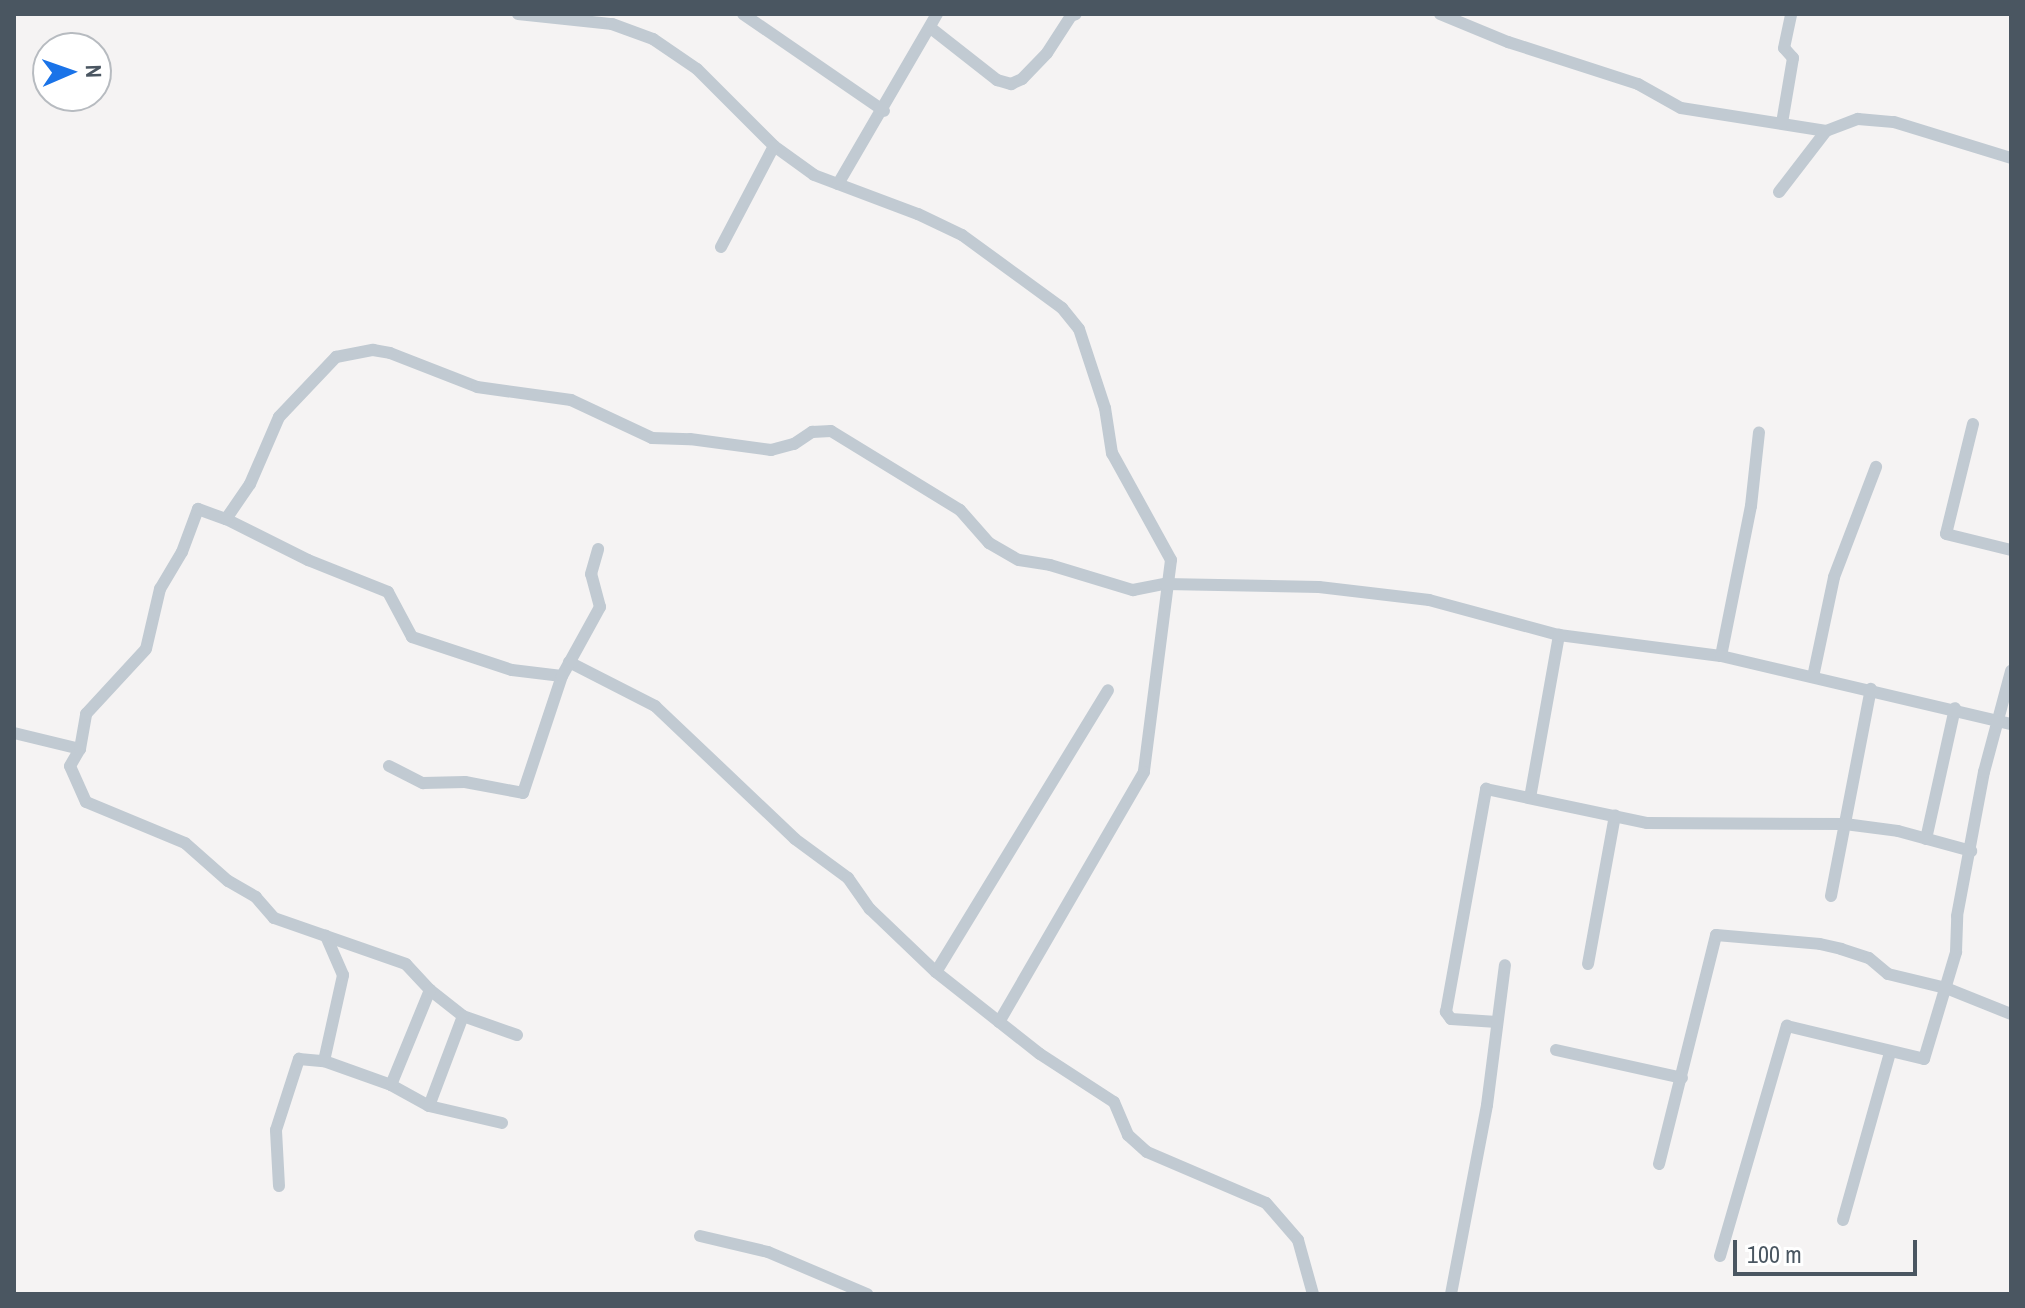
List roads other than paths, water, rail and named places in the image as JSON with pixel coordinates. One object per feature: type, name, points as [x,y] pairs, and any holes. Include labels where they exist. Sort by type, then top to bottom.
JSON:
[{"type":"street","points":[[518,14],[612,24],[653,39],[697,69],[774,146],[814,175],[952,230],[1062,308],[1079,329],[1105,408],[1112,453],[1171,560],[1165,584],[1144,772],[999,1022]]},
{"type":"street","points":[[743,14],[884,111]]},
{"type":"street","points":[[838,184],[932,29],[937,14]]},
{"type":"street","points":[[932,29],[997,80],[1011,84],[1022,79],[1047,53],[1071,16],[1076,14]]},
{"type":"street","points":[[1440,14],[1508,42],[1638,84],[1681,108],[1826,131],[1858,119],[1894,122],[2011,158]]},
{"type":"street","points":[[1782,123],[1793,58],[1784,48],[1791,14]]},
{"type":"street","points":[[1779,192],[1826,131]]},
{"type":"street","points":[[721,247],[774,146]]},
{"type":"street","points":[[226,519],[250,484],[279,417],[336,357],[373,350],[477,387],[571,400],[652,438],[690,439],[771,450],[794,444],[812,432],[831,431],[960,510],[989,543],[1019,560],[1050,565],[1133,590],[1165,584],[1319,587],[1429,600],[1559,635],[1721,656],[2005,722]]},
{"type":"street","points":[[1973,424],[1946,534],[2011,550]]},
{"type":"street","points":[[1721,656],[1751,506],[1759,432]]},
{"type":"street","points":[[1813,677],[1834,577],[1876,467]]},
{"type":"street","points":[[517,1035],[463,1016],[430,990],[406,964],[274,918],[256,897],[228,881],[185,843],[86,802],[70,766],[80,749],[86,714],[146,649],[160,589],[182,552],[198,509],[226,519],[308,560],[388,592],[412,637],[512,670],[562,676]]},
{"type":"street","points":[[389,766],[423,783],[465,782],[523,793],[562,676],[600,607],[591,574],[598,549]]},
{"type":"street","points":[[1530,798],[1559,635]]},
{"type":"street","points":[[569,662],[655,706],[795,839],[848,878],[870,909],[936,972],[1040,1054],[1114,1102],[1128,1135],[1147,1152],[1266,1203],[1298,1240],[1313,1294]]},
{"type":"street","points":[[1720,1256],[1783,1030],[1792,1027],[1924,1059],[1956,952],[1957,916],[1984,772],[2005,722],[2011,671]]},
{"type":"street","points":[[1831,896],[1871,689]]},
{"type":"street","points":[[936,972],[1108,690]]},
{"type":"street","points":[[1926,839],[1955,708]]},
{"type":"street","points":[[14,733],[80,749]]},
{"type":"street","points":[[1497,1022],[1451,1019],[1446,1012],[1483,793],[1490,789],[1647,823],[1845,824],[1971,851]]},
{"type":"street","points":[[1588,964],[1615,815]]},
{"type":"street","points":[[1659,1164],[1716,935],[1820,944],[1869,958],[1888,974],[1946,988],[2011,1014]]},
{"type":"street","points":[[324,1061],[343,975],[326,936]]},
{"type":"street","points":[[1451,1294],[1487,1105],[1505,965]]},
{"type":"street","points":[[391,1085],[430,990]]},
{"type":"street","points":[[429,1106],[463,1016]]},
{"type":"street","points":[[1556,1050],[1682,1078]]},
{"type":"street","points":[[1843,1220],[1890,1053]]},
{"type":"street","points":[[279,1186],[276,1130],[299,1059],[324,1061],[391,1085],[429,1106],[502,1123]]},
{"type":"street","points":[[700,1236],[768,1252],[867,1294]]}]
